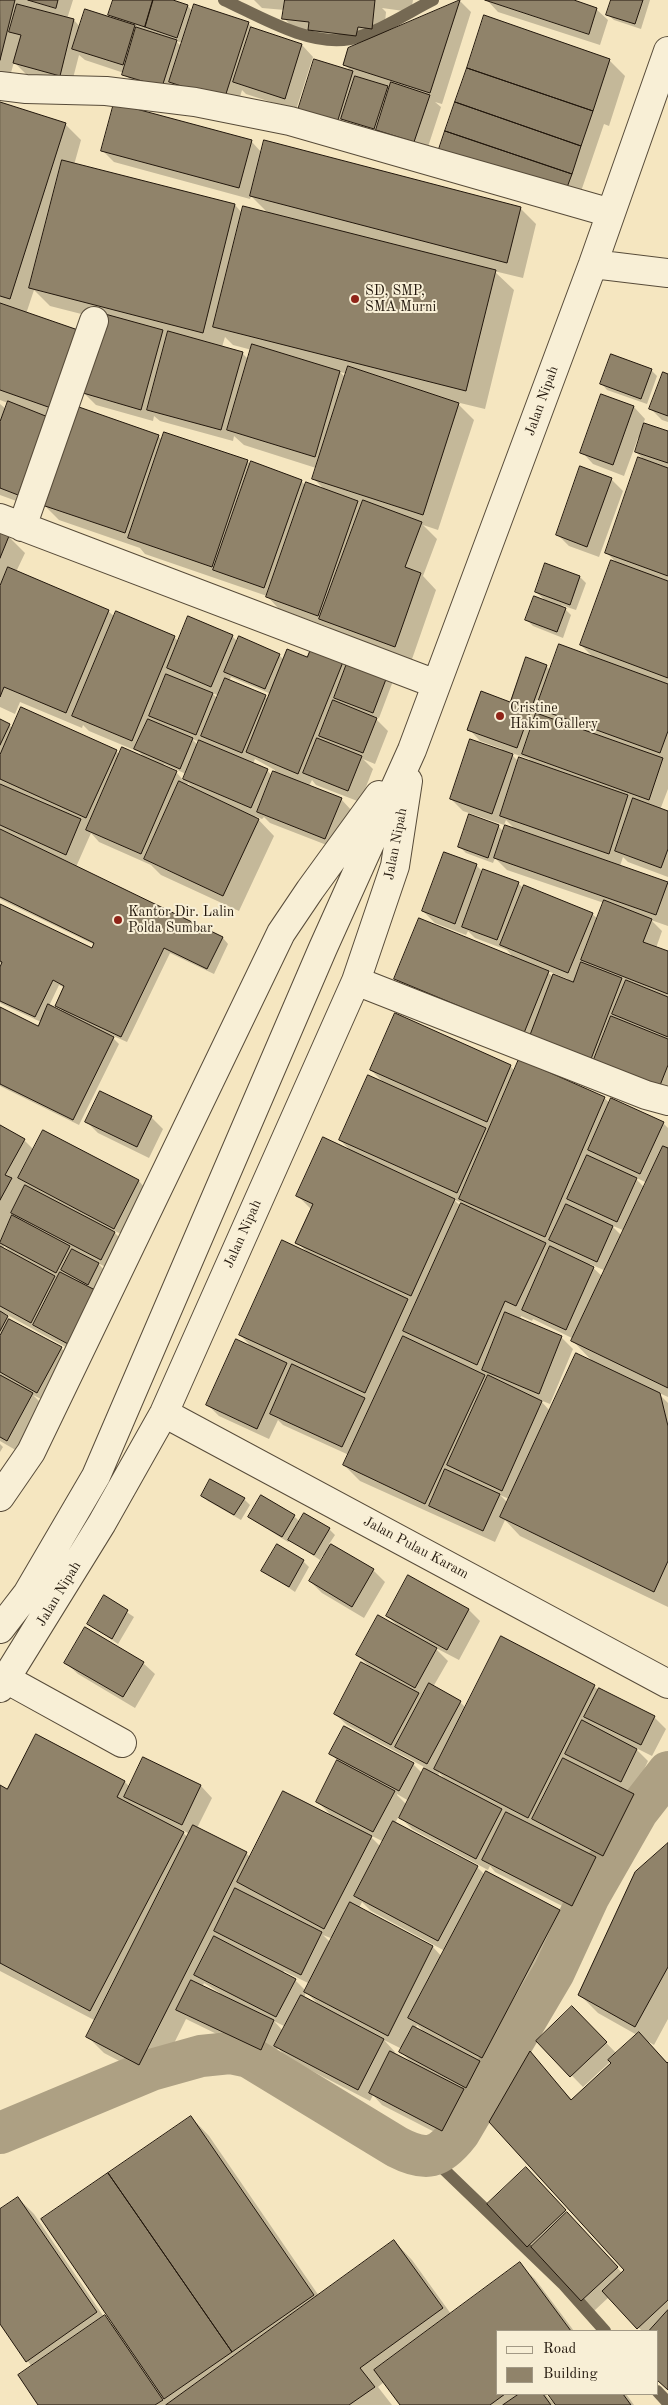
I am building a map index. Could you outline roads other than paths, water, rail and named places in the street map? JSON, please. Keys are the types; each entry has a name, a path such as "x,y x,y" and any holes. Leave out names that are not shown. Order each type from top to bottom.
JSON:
{"street":[{"name":"Jalan Nipah","path":"0,1629 27,1594 96,1476 323,948 412,750 593,264 668,51"},
{"path":"0,86 26,89 106,91 195,102 262,115 290,121 611,213"},
{"path":"593,264 668,273"},
{"path":"94,321 11,522 436,684"},
{"name":"Jalan Nipah","path":"3,1684 102,1523 164,1413 356,982 395,866 412,750"},
{"name":"Jalan Nipah","path":"0,1497 31,1452 281,934 310,890 412,750"},
{"path":"356,982 646,1095 668,1101"},
{"name":"Jalan Pulau Karam","path":"164,1413 668,1684"},
{"path":"3,1684 122,1743"}],"waterway":[{"path":"224,0 285,28 318,39 335,40 350,39 371,32 433,0"},
{"path":"0,2133 151,2070 201,2056 230,2053 249,2057 407,2152 424,2156 438,2153 452,2142 459,2133 554,1972 589,1896 637,1812 668,1772"},
{"path":"431,2157 564,2285 604,2330"},
{"path":"658,2392 668,2403"}],"place":[{"name":"SD, SMP, SMA Murni","path":"355,299"},
{"name":"Cristine Hakim Gallery","path":"500,716"},
{"name":"Kantor Dir. Lalin Polda Sumbar","path":"118,920"}]}
